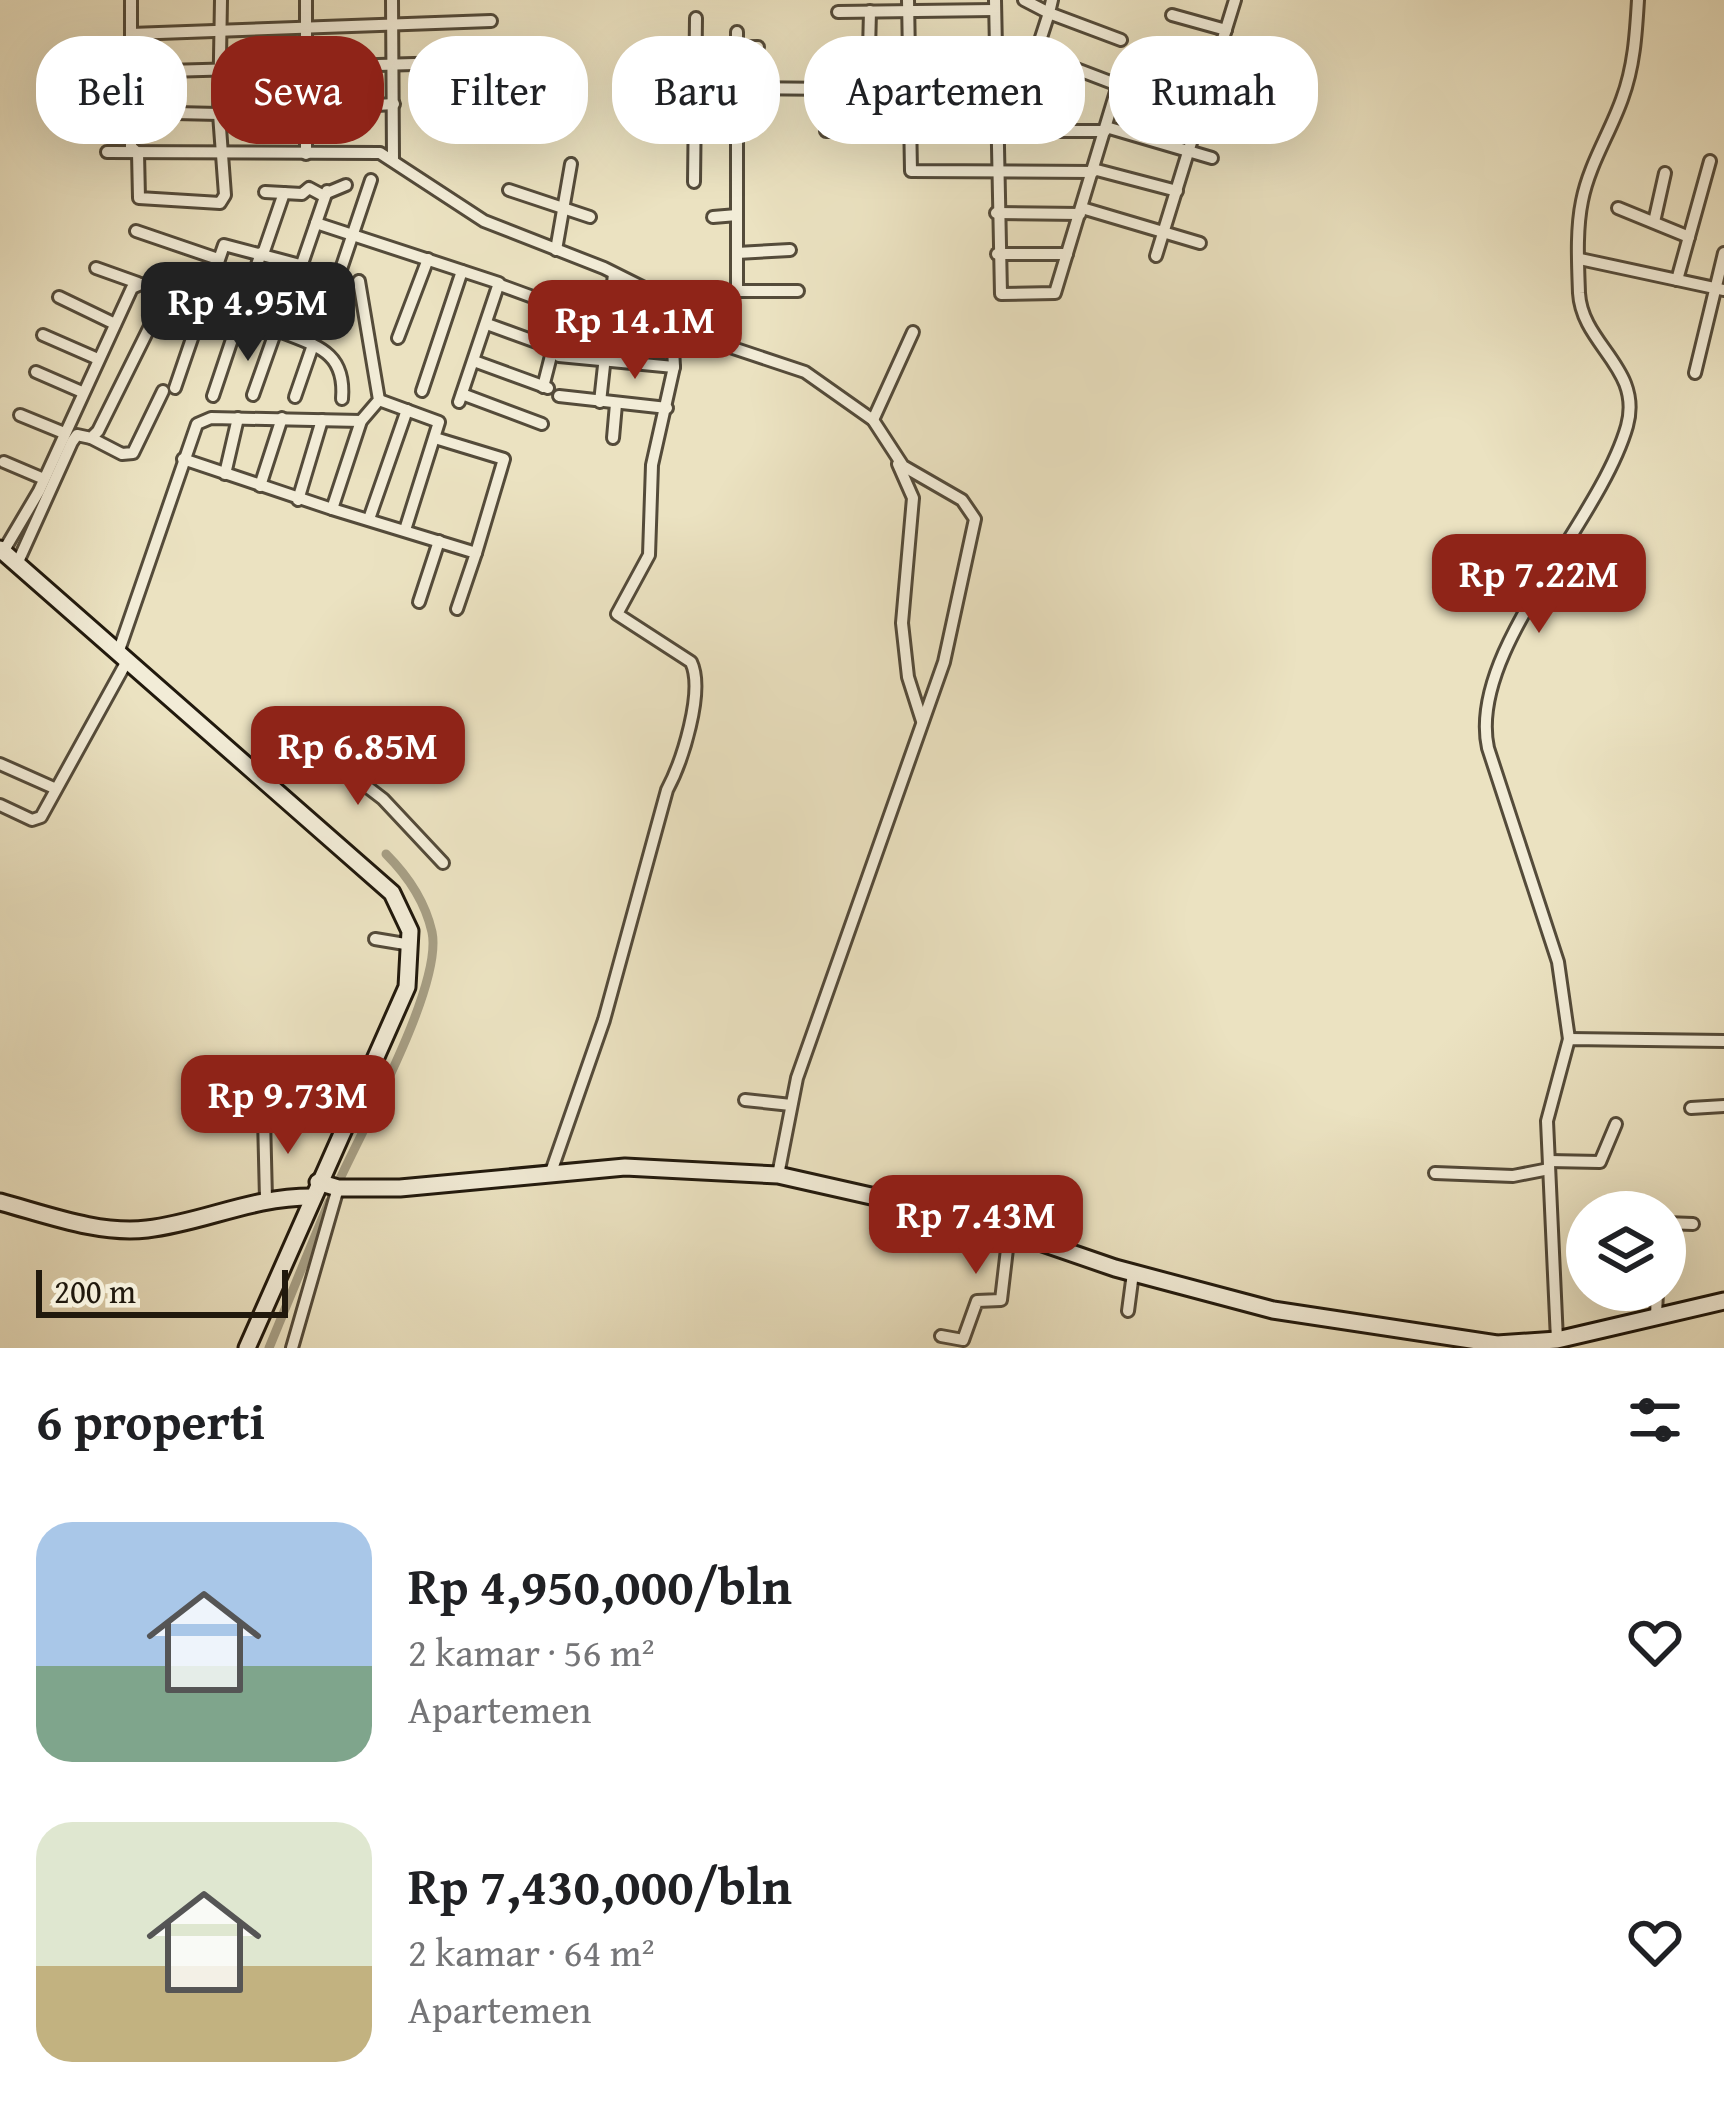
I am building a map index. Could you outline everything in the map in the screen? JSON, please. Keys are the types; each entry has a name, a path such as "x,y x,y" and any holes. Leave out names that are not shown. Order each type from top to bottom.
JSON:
{"street":[{"path":"131,0 131,34 490,21"},
{"path":"220,36 221,0"},
{"path":"305,36 306,0"},
{"path":"392,0 393,159"},
{"path":"1024,0 1050,6 1113,36"},
{"path":"1224,36 1235,0"},
{"path":"1557,1340 1549,1110 1569,1039 1558,962 1488,748 1484,716 1491,683 1524,615 1580,528 1628,422 1625,376 1582,308 1580,259 1582,197 1629,77 1638,0"},
{"path":"908,5 908,36"},
{"path":"838,11 995,5 994,36"},
{"path":"1041,36 1050,6"},
{"path":"870,11 870,36"},
{"path":"1172,15 1226,30"},
{"path":"696,18 696,36"},
{"path":"384,65 408,65"},
{"path":"384,105 394,104"},
{"path":"995,144 998,292 1055,293 1109,118"},
{"path":"1085,129 1106,129 1212,158"},
{"path":"131,144 138,153 142,200 223,201 221,144"},
{"path":"305,144 305,154"},
{"path":"694,144 694,182"},
{"path":"737,144 737,291 798,291"},
{"path":"909,144 910,171 1093,170 1178,191"},
{"path":"1156,256 1192,144"},
{"path":"107,152 222,157 380,153 484,221 664,299 675,325 674,367 652,465 647,564 616,609 619,617 694,666 685,746 662,807 604,1020 551,1172"},
{"path":"1677,280 1710,161"},
{"path":"556,250 571,164"},
{"path":"1654,222 1665,173"},
{"path":"337,281 371,180"},
{"path":"265,191 327,191 346,185"},
{"path":"508,190 590,217"},
{"path":"253,395 327,191"},
{"path":"213,396 284,193"},
{"path":"1618,208 1689,237"},
{"path":"996,213 1081,211 1200,244"},
{"path":"713,217 737,214"},
{"path":"316,223 574,313 675,325"},
{"path":"136,231 218,259"},
{"path":"17,564 72,442 84,433 122,454 133,453 169,390 224,245 300,266"},
{"path":"737,253 790,250"},
{"path":"1695,373 1724,253"},
{"path":"997,254 1067,254"},
{"path":"398,338 428,259"},
{"path":"1580,259 1719,289"},
{"path":"96,268 313,345 338,361 342,399"},
{"path":"422,391 462,271"},
{"path":"600,402 614,274"},
{"path":"332,509 362,421 379,400 359,281"},
{"path":"140,284 132,288 44,479 2,550 392,893 404,911 411,945 407,987 247,1348"},
{"path":"500,285 460,398 542,424"},
{"path":"91,438 168,294"},
{"path":"59,297 115,323"},
{"path":"487,324 554,348 550,390"},
{"path":"873,420 913,332"},
{"path":"43,335 98,359"},
{"path":"675,343 724,345 798,368 873,420 913,498 902,623 908,676 923,724"},
{"path":"295,397 313,345"},
{"path":"559,356 674,367"},
{"path":"474,361 550,390 600,402 667,408"},
{"path":"36,372 82,392"},
{"path":"379,400 436,419 435,438 405,530"},
{"path":"614,438 616,404"},
{"path":"369,519 407,410"},
{"path":"20,415 64,433"},
{"path":"0,805 38,820 122,657 197,424 238,418 362,421"},
{"path":"225,474 238,418"},
{"path":"260,486 282,418"},
{"path":"298,500 322,420"},
{"path":"435,438 504,459 457,609"},
{"path":"182,459 476,554"},
{"path":"778,1175 791,1105 944,662 975,519 962,500 897,460"},
{"path":"4,462 44,479"},
{"path":"418,602 439,541"},
{"path":"266,780 298,739 305,740 383,799 443,863"},
{"path":"0,764 54,788"},
{"path":"375,939 411,945"},
{"path":"1569,1039 1724,1041"},
{"path":"745,1100 791,1105"},
{"path":"1691,1108 1724,1106"},
{"path":"264,1118 266,1198"},
{"path":"1435,1172 1513,1177 1549,1165 1600,1162 1616,1124"},
{"path":"0,1202 97,1227 138,1230 315,1189 400,1188 551,1172 697,1168 778,1175 973,1219 1133,1273 1290,1313 1450,1340 1527,1346 1724,1301"},
{"path":"292,1348 338,1188"},
{"path":"1686,1224 1694,1224"},
{"path":"941,1336 963,1340 977,1301 1000,1300 1010,1232"},
{"path":"1128,1311 1133,1273"},
{"path":"1656,1311 1656,1317"}],"waterway":[{"path":"339,1181 414,1020 432,956 432,932 425,910 386,854"},
{"path":"269,1348 329,1202"}]}
